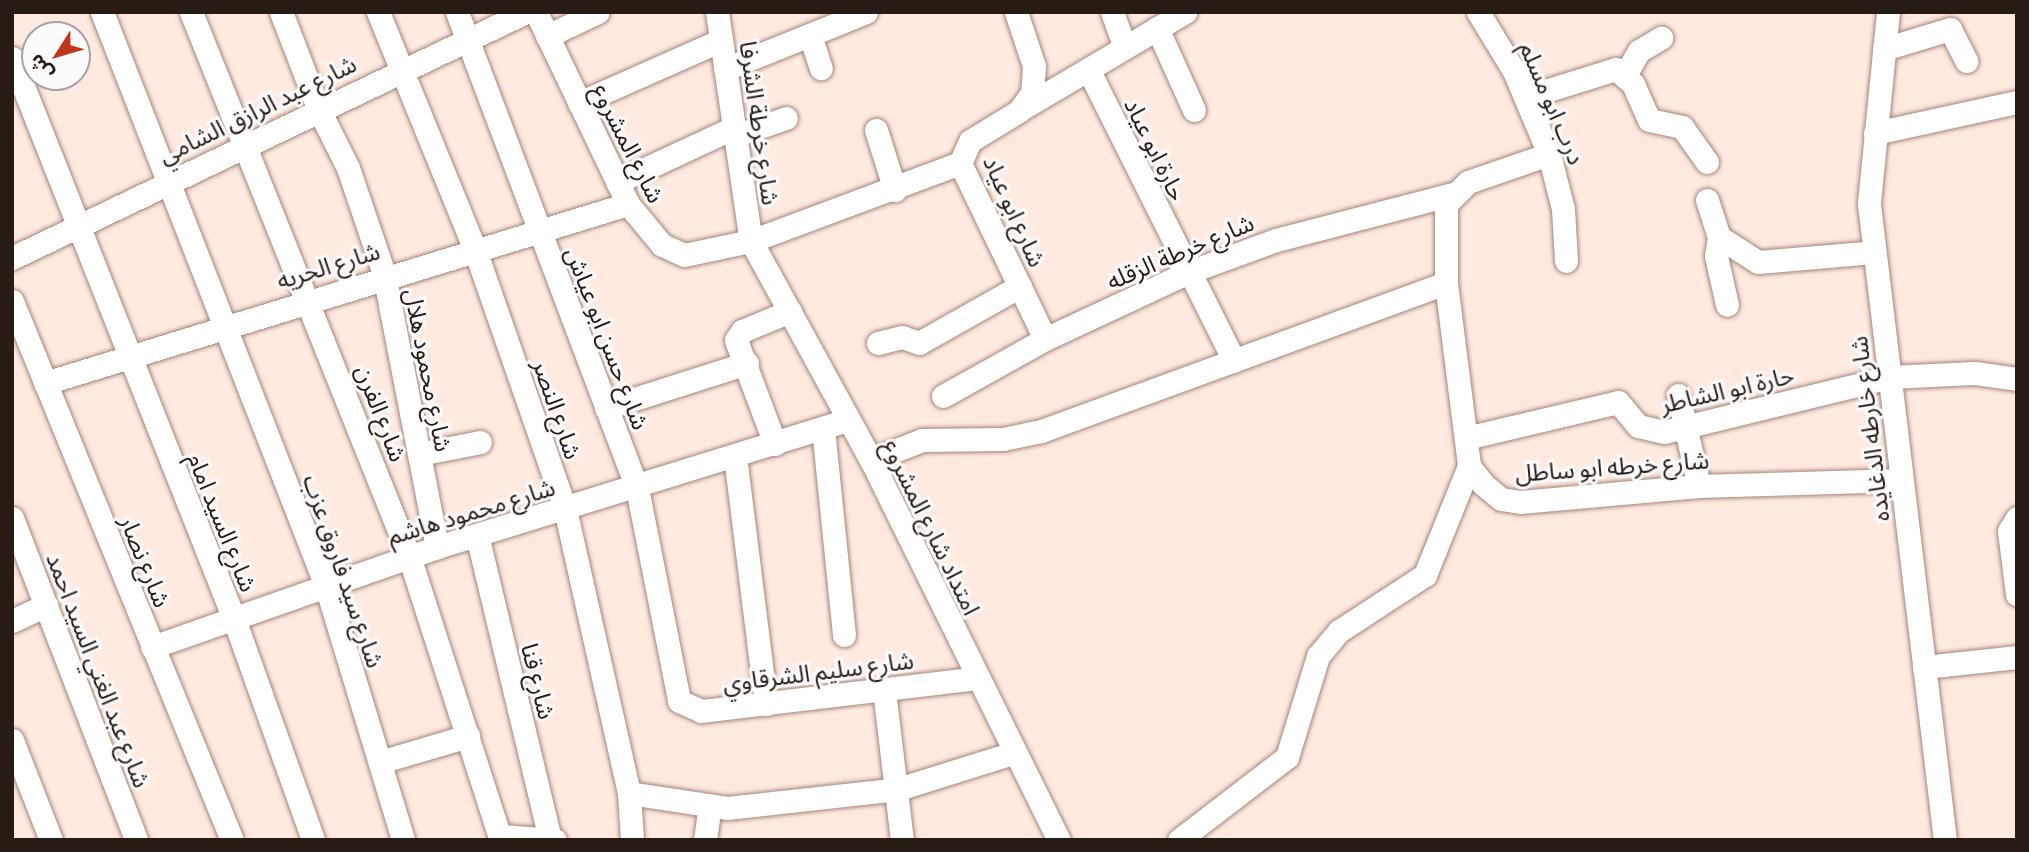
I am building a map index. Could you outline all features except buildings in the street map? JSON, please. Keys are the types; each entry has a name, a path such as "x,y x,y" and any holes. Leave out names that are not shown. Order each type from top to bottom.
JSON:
{"street":[{"name":"شارع سيد فاروق عزب","path":"102,12 166,182 225,324 326,586 403,840"},
{"name":"شارع الفرن","path":"191,12 309,298 409,556 501,838"},
{"name":"شارع محمود هلال","path":"281,12 317,108 348,168 384,274 437,547"},
{"name":"شارع النصر","path":"378,12 474,247 565,509 629,793 632,840"},
{"name":"شارع حسن ابو عياش","path":"457,12 637,488 675,692"},
{"name":"شارع عبد الرازق الشامي","path":"12,258 317,108 526,12"},
{"name":"شارع المشروع","path":"536,12 628,204 662,245 684,255 751,241 895,190 960,163"},
{"path":"547,36 598,12"},
{"name":"شارع خرطة الشرفا","path":"717,12 751,241"},
{"path":"725,69 866,12"},
{"name":"شارع ابو عياد","path":"1016,12 1036,78 1032,93 1018,111 970,141 960,163 1045,339"},
{"path":"1112,12 1125,47"},
{"path":"1018,111 1185,12"},
{"name":"درب ابو مسلم","path":"1478,12 1526,97 1549,154 1563,209 1566,261"},
{"name":"شارع خارطه الدغايده","path":"1888,12 1869,204 1945,840"},
{"path":"1157,28 1194,110"},
{"path":"1884,49 1950,29 1966,61"},
{"path":"810,35 821,68"},
{"path":"1625,75 1639,51 1661,38"},
{"path":"579,103 721,40"},
{"name":"شارع السيد امام","path":"12,58 234,619 313,840"},
{"path":"1526,97 1610,68 1625,75 1648,120 1682,127 1707,162"},
{"name":"حارة ابو عياد","path":"1089,71 1234,361"},
{"path":"1875,134 2017,102"},
{"path":"617,182 733,132 786,118"},
{"path":"876,130 895,190"},
{"path":"1179,840 1287,757 1318,656 1339,631 1425,575 1469,466 1446,283 1444,217 1452,194 1492,171 1549,154"},
{"name":"شارع خرطة الزقله","path":"943,396 1045,339 1189,272 1276,240 1452,194"},
{"path":"1707,200 1719,237 1716,256 1727,305"},
{"name":"شارع الحريه","path":"45,383 384,274 628,204"},
{"path":"1719,237 1746,258 1769,264 1874,252"},
{"name":"امتداد شارع المشروع","path":"751,241 871,460 1013,753 1051,838"},
{"path":"871,460 922,440 1003,439 1041,431 1446,283"},
{"path":"878,343 902,337 919,344 1020,286"},
{"name":"شارع نصار","path":"12,301 232,840"},
{"path":"775,444 737,335 790,311"},
{"path":"606,408 747,363"},
{"name":"حارة ابو الشاطر","path":"1466,438 1618,402 1650,433 1686,430 1889,377 1975,373 2017,379"},
{"path":"1678,396 1699,486"},
{"name":"شارع محمود هاشم","path":"152,647 409,556 637,488 848,420"},
{"path":"823,428 844,635"},
{"path":"419,454 480,442"},
{"path":"736,456 766,705"},
{"name":"شارع خرطه ابو ساطل","path":"1469,466 1501,499 1520,502 1699,486 1901,480"},
{"path":"2017,518 2010,522 2017,594"},
{"name":"شارع عبد الغني السيد احمد","path":"12,519 136,840"},
{"name":"شارع قنا","path":"477,535 550,839"},
{"path":"12,621 47,605"},
{"path":"1924,667 2017,657"},
{"name":"شارع سليم الشرقاوي","path":"675,692 684,706 701,711 976,678"},
{"path":"884,690 898,789 902,840"},
{"path":"380,762 468,736"},
{"path":"12,740 51,840"},
{"path":"629,793 710,805 898,789 1013,753"},
{"path":"705,840 710,805"},
{"path":"501,838 555,840"}]}
